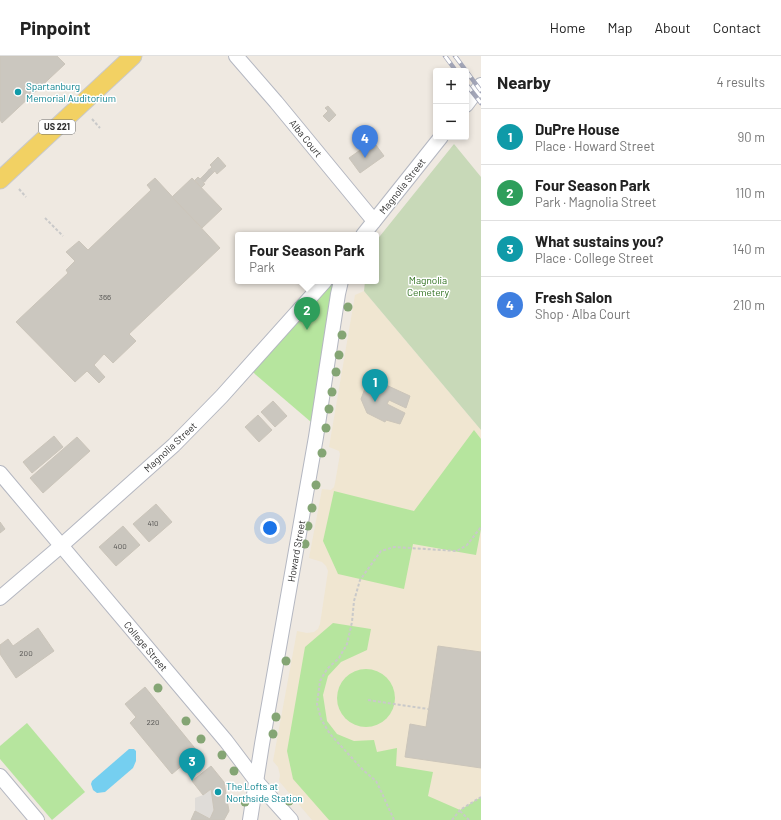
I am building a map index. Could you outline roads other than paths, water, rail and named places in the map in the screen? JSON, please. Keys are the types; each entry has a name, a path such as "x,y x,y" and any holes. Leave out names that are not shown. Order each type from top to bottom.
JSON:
{"main road":[{"name":"US 221","path":"0,180 133,56"}],"street":[{"name":"Alba Court","path":"236,56 276,102 374,222"},
{"path":"467,104 481,85"},
{"name":"Magnolia Street","path":"366,232 439,140"},
{"name":"Magnolia Street","path":"0,598 174,445 222,396 322,284"},
{"name":"Howard Street","path":"250,820 316,437 340,284"},
{"name":"College Street","path":"0,473 226,741 257,782 291,820"},
{"path":"0,776 37,820"}],"water":[{"path":"129,749 134,749 136,751 136,761 133,768 105,792 97,793 93,790 91,784 92,781"}],"tunnel":[{"path":"205,174 209,177"}],"railway":[{"path":"445,56 454,68"},
{"path":"455,56 481,91"},
{"path":"469,88 481,103"}],"place":[{"name":"Spartanburg Memorial Auditorium","path":"18,92"},
{"name":"Fresh Salon","path":"365,158"},
{"name":"Four Season Park","path":"307,330"},
{"name":"DuPre House","path":"375,402"},
{"name":"What sustains you?","path":"192,781"},
{"name":"The Lofts at Northside Station","path":"218,792"}],"park label":[{"name":"Magnolia Cemetery","path":"428,286"}]}
